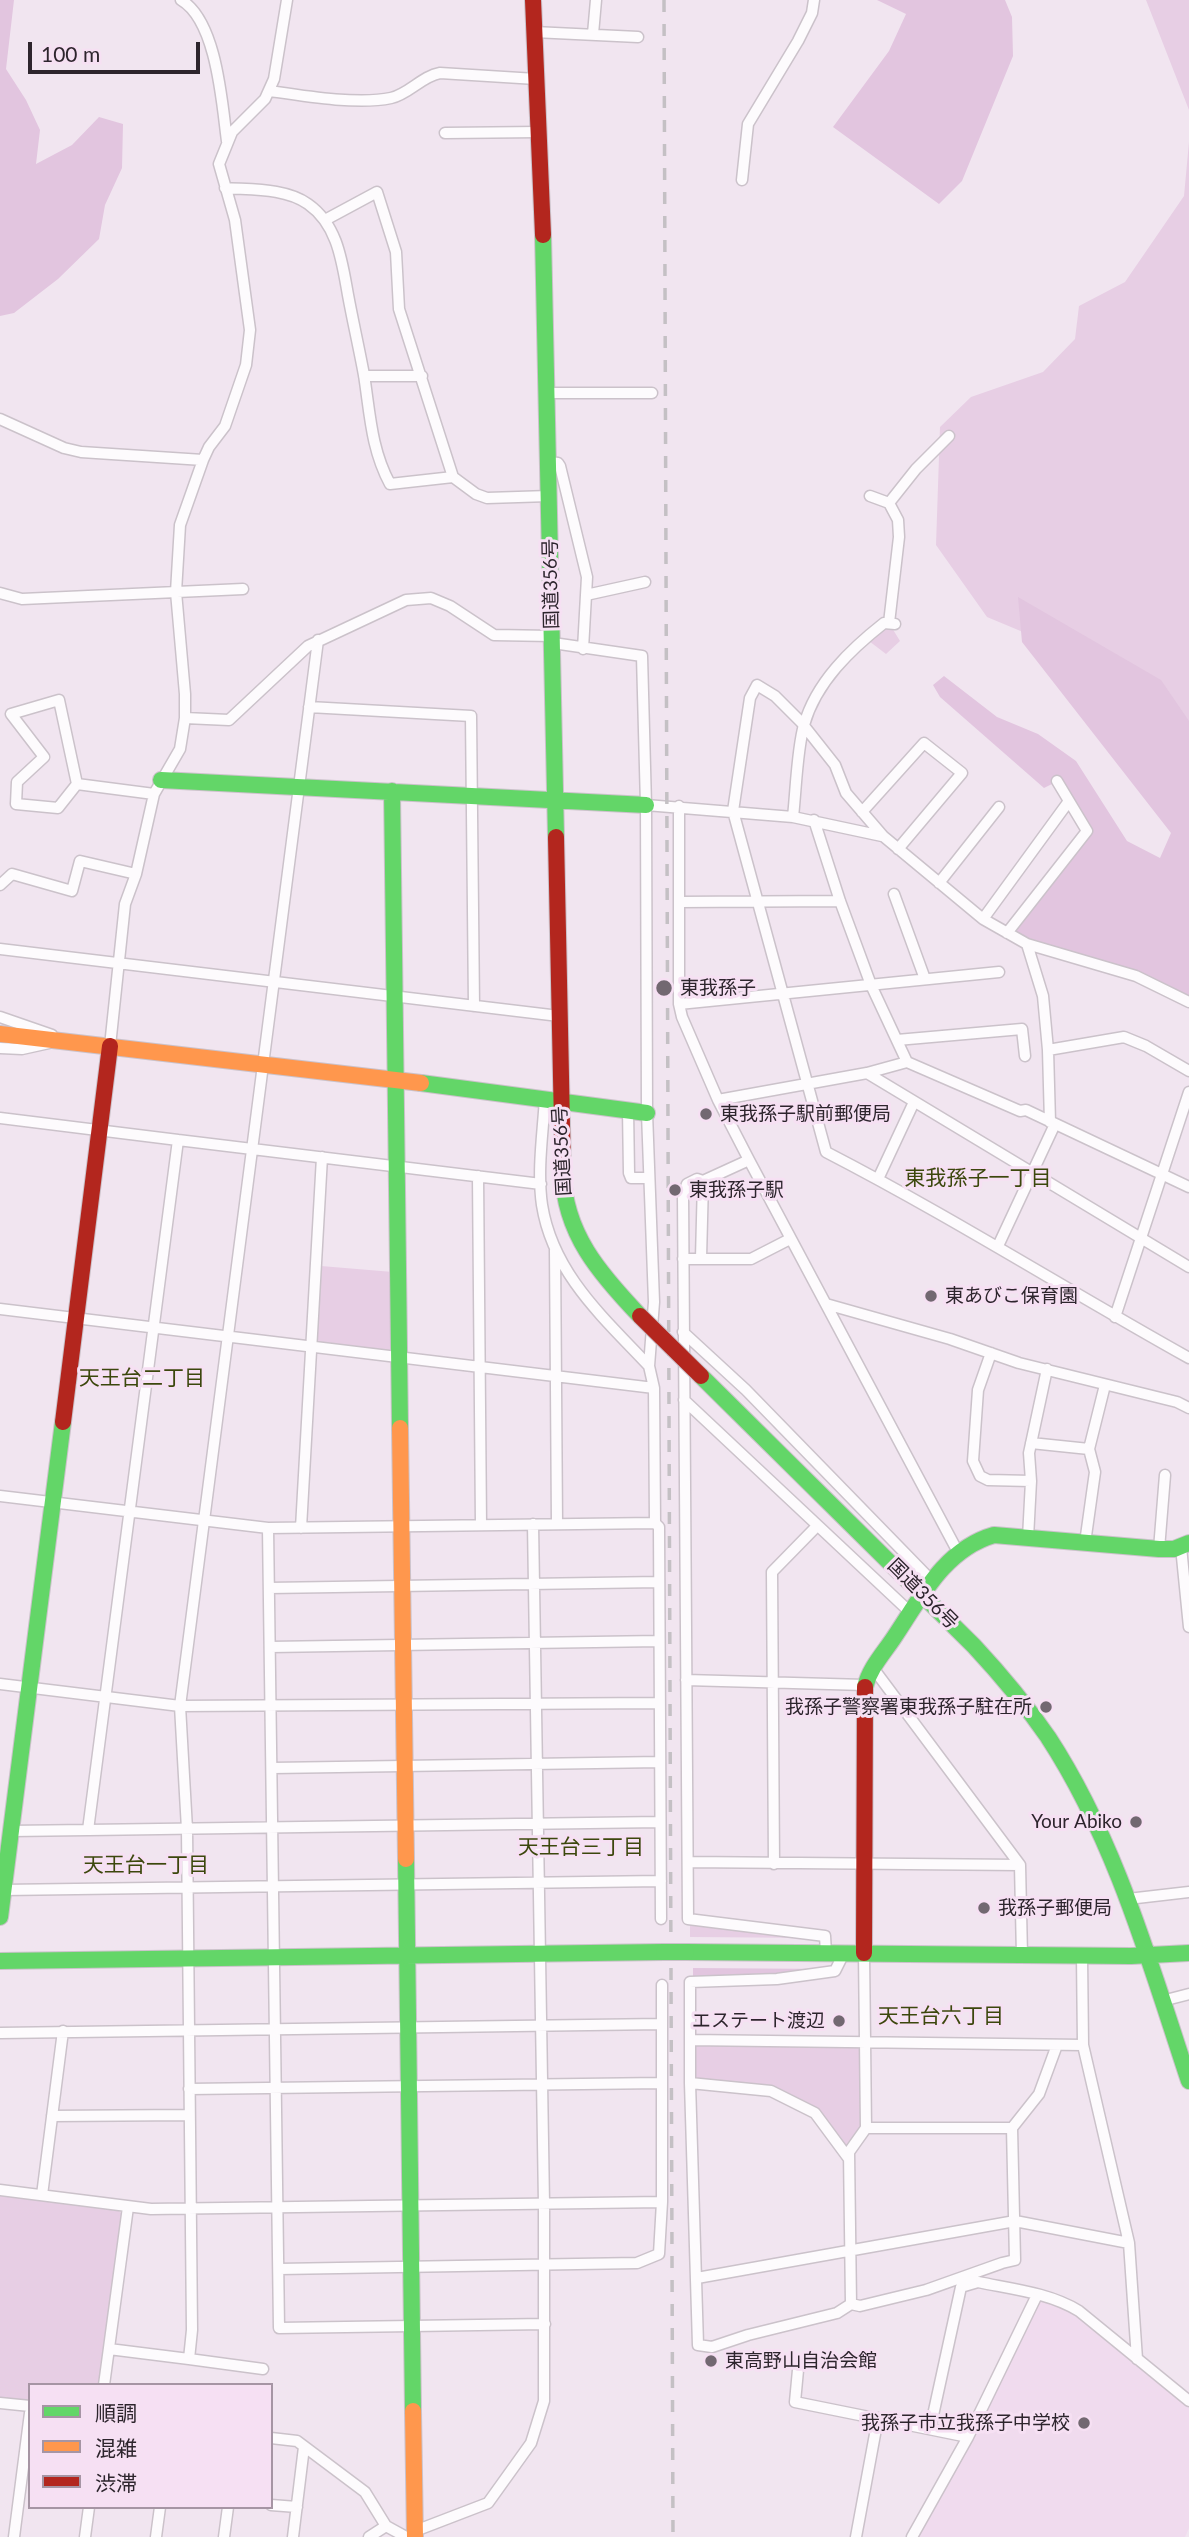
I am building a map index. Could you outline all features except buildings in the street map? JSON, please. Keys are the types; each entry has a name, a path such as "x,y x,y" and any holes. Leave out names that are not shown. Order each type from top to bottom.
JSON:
{"main road":[{"name":"国道356号","path":"533,0 550,496 559,1016 552,1099 563,1194 573,1233 595,1269 640,1316 927,1587 1005,1678 1050,1741 1100,1832 1128,1899 1189,2081"},
{"path":"157,787 299,786 646,805"},
{"path":"392,791 413,2326 412,2535"},
{"path":"5,1034 552,1099 647,1113"},
{"path":"0,1917 110,1046"},
{"path":"864,1953 865,1685 873,1668 927,1587 959,1554 983,1537 994,1535 1159,1549 1174,1549 1185,1545"},
{"path":"0,1961 664,1952 1022,1956 1146,1956 1189,1953"}],"street":[{"path":"181,0 199,21 209,42 227,141"},
{"path":"110,1046 125,904 136,874 157,787 180,749 185,718 176,592 180,525 209,447 225,426 246,365 250,330 235,220 219,163 227,141 270,91 287,0"},
{"path":"593,34 596,0"},
{"path":"742,180 748,124 798,41 812,13 814,0"},
{"path":"534,32 638,37"},
{"path":"270,91 339,99 388,99 405,93 428,77 440,73 536,79"},
{"path":"445,133 539,132"},
{"path":"225,188 282,193 309,205 325,220 338,246 379,463 390,484 453,477"},
{"path":"325,220 377,192 396,252 399,309 453,477 476,494 487,498 550,496"},
{"path":"364,376 422,376"},
{"path":"547,393 652,393"},
{"path":"0,419 64,448 81,452 204,460"},
{"path":"889,503 916,469 949,436"},
{"path":"549,462 558,463 560,466 587,577 583,649"},
{"path":"793,817 804,725 817,694 850,651 884,623 892,623 898,520 889,503 870,496"},
{"path":"586,594 645,582"},
{"path":"0,593 22,599 243,589"},
{"path":"185,718 229,720 308,646 406,600 431,598 450,606 494,635 552,640 583,649 642,656 646,805 647,1113 654,1302 649,1366 654,1388 655,1523 659,1527 661,1919"},
{"path":"189,2359 192,2330 187,1829 180,1706 318,640"},
{"path":"1189,1002 1136,976 1027,944 982,919 883,836 846,793 835,765 804,725 775,696 757,685 750,698 733,811 826,1152 998,1246 1189,1358"},
{"path":"59,700 77,783 58,808 16,804 17,782 44,757 12,714 59,700"},
{"path":"309,707 471,716 474,1006"},
{"path":"862,812 924,743 962,773 898,849"},
{"path":"1007,933 1087,831 1057,781"},
{"path":"77,783 157,787"},
{"path":"982,919 1069,801"},
{"path":"646,805 793,817 883,836"},
{"path":"679,806 679,1004 682,1017 718,1100 959,1554"},
{"path":"939,883 999,807"},
{"path":"814,820 870,985 907,1062"},
{"path":"0,885 12,874 72,891 80,862 136,874"},
{"path":"894,894 925,979"},
{"path":"679,902 840,901"},
{"path":"998,1246 1053,1123 1043,996 1027,944"},
{"path":"0,949 559,1016"},
{"path":"679,1004 999,972"},
{"path":"0,1017 64,1040"},
{"path":"897,1040 1022,1029 1025,1056"},
{"path":"1048,1050 1124,1037 1146,1046 1189,1071"},
{"path":"0,1048 22,1049 64,1040"},
{"path":"718,1100 867,1073 907,1062 1020,1111 1026,1110 1189,1186"},
{"path":"867,1073 1189,1267"},
{"path":"1115,1317 1189,1092"},
{"path":"552,1099 541,1184 542,1204 555,1246 584,1298 649,1366"},
{"path":"878,1179 914,1101"},
{"path":"628,1110 629,1173 631,1178 649,1178"},
{"path":"0,1118 541,1184"},
{"path":"88,1830 178,1140"},
{"path":"301,1528 322,1157"},
{"path":"749,1160 703,1181 697,1179 687,1185 684,1195 688,1919 825,1936 826,1953"},
{"path":"478,1176 481,1525"},
{"path":"701,1258 703,1181"},
{"path":"683,1259 751,1259 790,1239"},
{"path":"555,1246 557,1524"},
{"path":"826,1304 883,1319 1019,1363 1177,1402 1189,1408"},
{"path":"0,1309 654,1388"},
{"path":"683,1332 746,1390 927,1587"},
{"path":"991,1353 978,1390 973,1461 980,1476 988,1480 1031,1481"},
{"path":"1028,1538 1031,1481 1029,1453 1047,1369"},
{"path":"1085,1543 1095,1472 1089,1449 1105,1385"},
{"path":"684,1400 911,1613"},
{"path":"1031,1443 1089,1449"},
{"path":"1159,1549 1165,1475"},
{"path":"0,1496 268,1528 655,1523"},
{"path":"273,2438 297,2441 365,2492 386,2526 412,2535 488,2503 531,2443 544,2401 544,2204 533,1524"},
{"path":"774,1864 772,1572 817,1526"},
{"path":"268,1528 279,2328 545,2324"},
{"path":"1185,1545 1189,1627"},
{"path":"269,1588 659,1582"},
{"path":"270,1647 659,1641"},
{"path":"873,1668 1020,1865 1022,1956"},
{"path":"686,1680 865,1685"},
{"path":"0,1684 180,1706 659,1703"},
{"path":"273,1768 660,1762"},
{"path":"10,1831 660,1822"},
{"path":"688,1862 1020,1865"},
{"path":"3,1890 661,1881"},
{"path":"1128,1899 1189,1892"},
{"path":"844,1953 835,1971 777,1979 690,1982 698,2345 712,2347 837,2312 851,2304 860,2306 926,2290 1015,2260 1012,2129 1039,2094 1057,2045"},
{"path":"851,2304 849,2152 866,2128 864,1953"},
{"path":"1082,1956 1083,2045 1129,2243 1138,2360"},
{"path":"279,2269 637,2263 659,2254 662,2202 662,1985"},
{"path":"1162,2001 1189,1994"},
{"path":"0,2033 662,2024"},
{"path":"41,2195 63,2031"},
{"path":"690,2040 1083,2045"},
{"path":"189,2089 661,2083"},
{"path":"691,2083 771,2091 815,2113 849,2159"},
{"path":"52,2116 189,2115"},
{"path":"866,2128 1012,2129"},
{"path":"0,2190 128,2207 191,2209 662,2202"},
{"path":"104,2383 128,2207"},
{"path":"696,2278 1015,2221 1129,2243"},
{"path":"930,2429 961,2287 978,2282 1067,2304 1189,2402"},
{"path":"912,2537 968,2437 1037,2295"},
{"path":"109,2348 263,2369"},
{"path":"798,2370 794,2402 968,2437"},
{"path":"0,2403 28,2406"},
{"path":"856,2537 878,2418"},
{"path":"14,2537 28,2428"},
{"path":"293,2537 304,2447"},
{"path":"273,2505 296,2508"},
{"path":"85,2537 89,2509"},
{"path":"156,2537 160,2509"},
{"path":"224,2537 228,2509"},
{"path":"369,2537 386,2526"}],"shaded area":[{"path":"0,0 14,0 6,69 26,100 40,130 36,164 72,145 99,117 123,124 122,168 105,205 99,239 58,279 14,313 0,316"},
{"path":"877,0 1005,0 1012,17 1013,56 962,181 939,204 833,127 889,51 906,14"},
{"path":"1146,0 1189,0 1189,110"},
{"path":"1189,142 1189,760 1138,680 987,617 936,545 940,427 971,397 1043,372 1075,339 1079,306 1125,282 1184,196"},
{"path":"1018,597 1161,680 1189,721 1189,1002 1136,976 1007,933 1087,831 1058,781 1044,788 940,697 933,685 944,676 997,717 1038,734 1076,761 1127,841 1160,858 1171,833 1022,642"},
{"path":"889,623 900,641 886,654 865,638"},
{"path":"321,1266 393,1272 394,1352 315,1342"},
{"path":"690,1923 818,1938 690,1937"},
{"path":"693,1968 831,1969 777,1976 693,1978"},
{"path":"692,2042 862,2045 863,2125 846,2149 817,2110 771,2088 693,2081"},
{"path":"0,2195 119,2211 122,2214 99,2383 28,2383 28,2401 0,2397"},
{"name":"我孫子市立我孫子中学校","path":"1044,2301 1081,2317 1189,2408 1189,2528 1185,2537 917,2537 971,2439 1037,2304"}],"railway":[{"path":"664,0 673,2537"}],"traffic: fast":[{"path":"543,235 556,837"},
{"path":"161,780 646,805"},
{"path":"392,791 400,1428"},
{"path":"421,1083 647,1113"},
{"path":"563,1173 565,1195 577,1234 598,1268 640,1316"},
{"path":"701,1376 974,1646 1013,1690 1048,1737 1072,1777 1112,1861 1145,1948 1189,2081"},
{"path":"0,1917 63,1422"},
{"path":"865,1687 874,1667 936,1576 962,1551 977,1542 994,1535 1159,1549 1174,1549 1189,1543"},
{"path":"406,1859 413,2411"},
{"path":"0,1961 664,1952"},
{"path":"664,1952 686,1952"},
{"path":"686,1952 1131,1956 1189,1953"}],"traffic: slow":[{"path":"0,1034 421,1083"},
{"path":"400,1428 406,1859"},
{"path":"413,2411 415,2537"}],"traffic: jam":[{"path":"533,0 543,235"},
{"path":"556,837 563,1173"},
{"path":"63,1422 110,1046"},
{"path":"640,1316 701,1376"},
{"path":"864,1953 865,1687"}],"place":[{"name":"東我孫子","path":"664,988"},
{"name":"東我孫子駅前郵便局","path":"706,1114"},
{"name":"東我孫子駅","path":"675,1190"},
{"name":"東あびこ保育園","path":"931,1296"},
{"name":"我孫子警察署東我孫子駐在所","path":"1046,1707"},
{"name":"Your Abiko","path":"1136,1822"},
{"name":"我孫子郵便局","path":"984,1908"},
{"name":"エステート渡辺","path":"839,2021"},
{"name":"東高野山自治会館","path":"711,2361"},
{"name":"我孫子市立我孫子中学校","path":"1084,2423"}],"district":[{"name":"東我孫子一丁目","path":"978,1178"},
{"name":"天王台二丁目","path":"142,1378"},
{"name":"天王台三丁目","path":"581,1847"},
{"name":"天王台一丁目","path":"146,1865"},
{"name":"天王台六丁目","path":"941,2016"}]}
